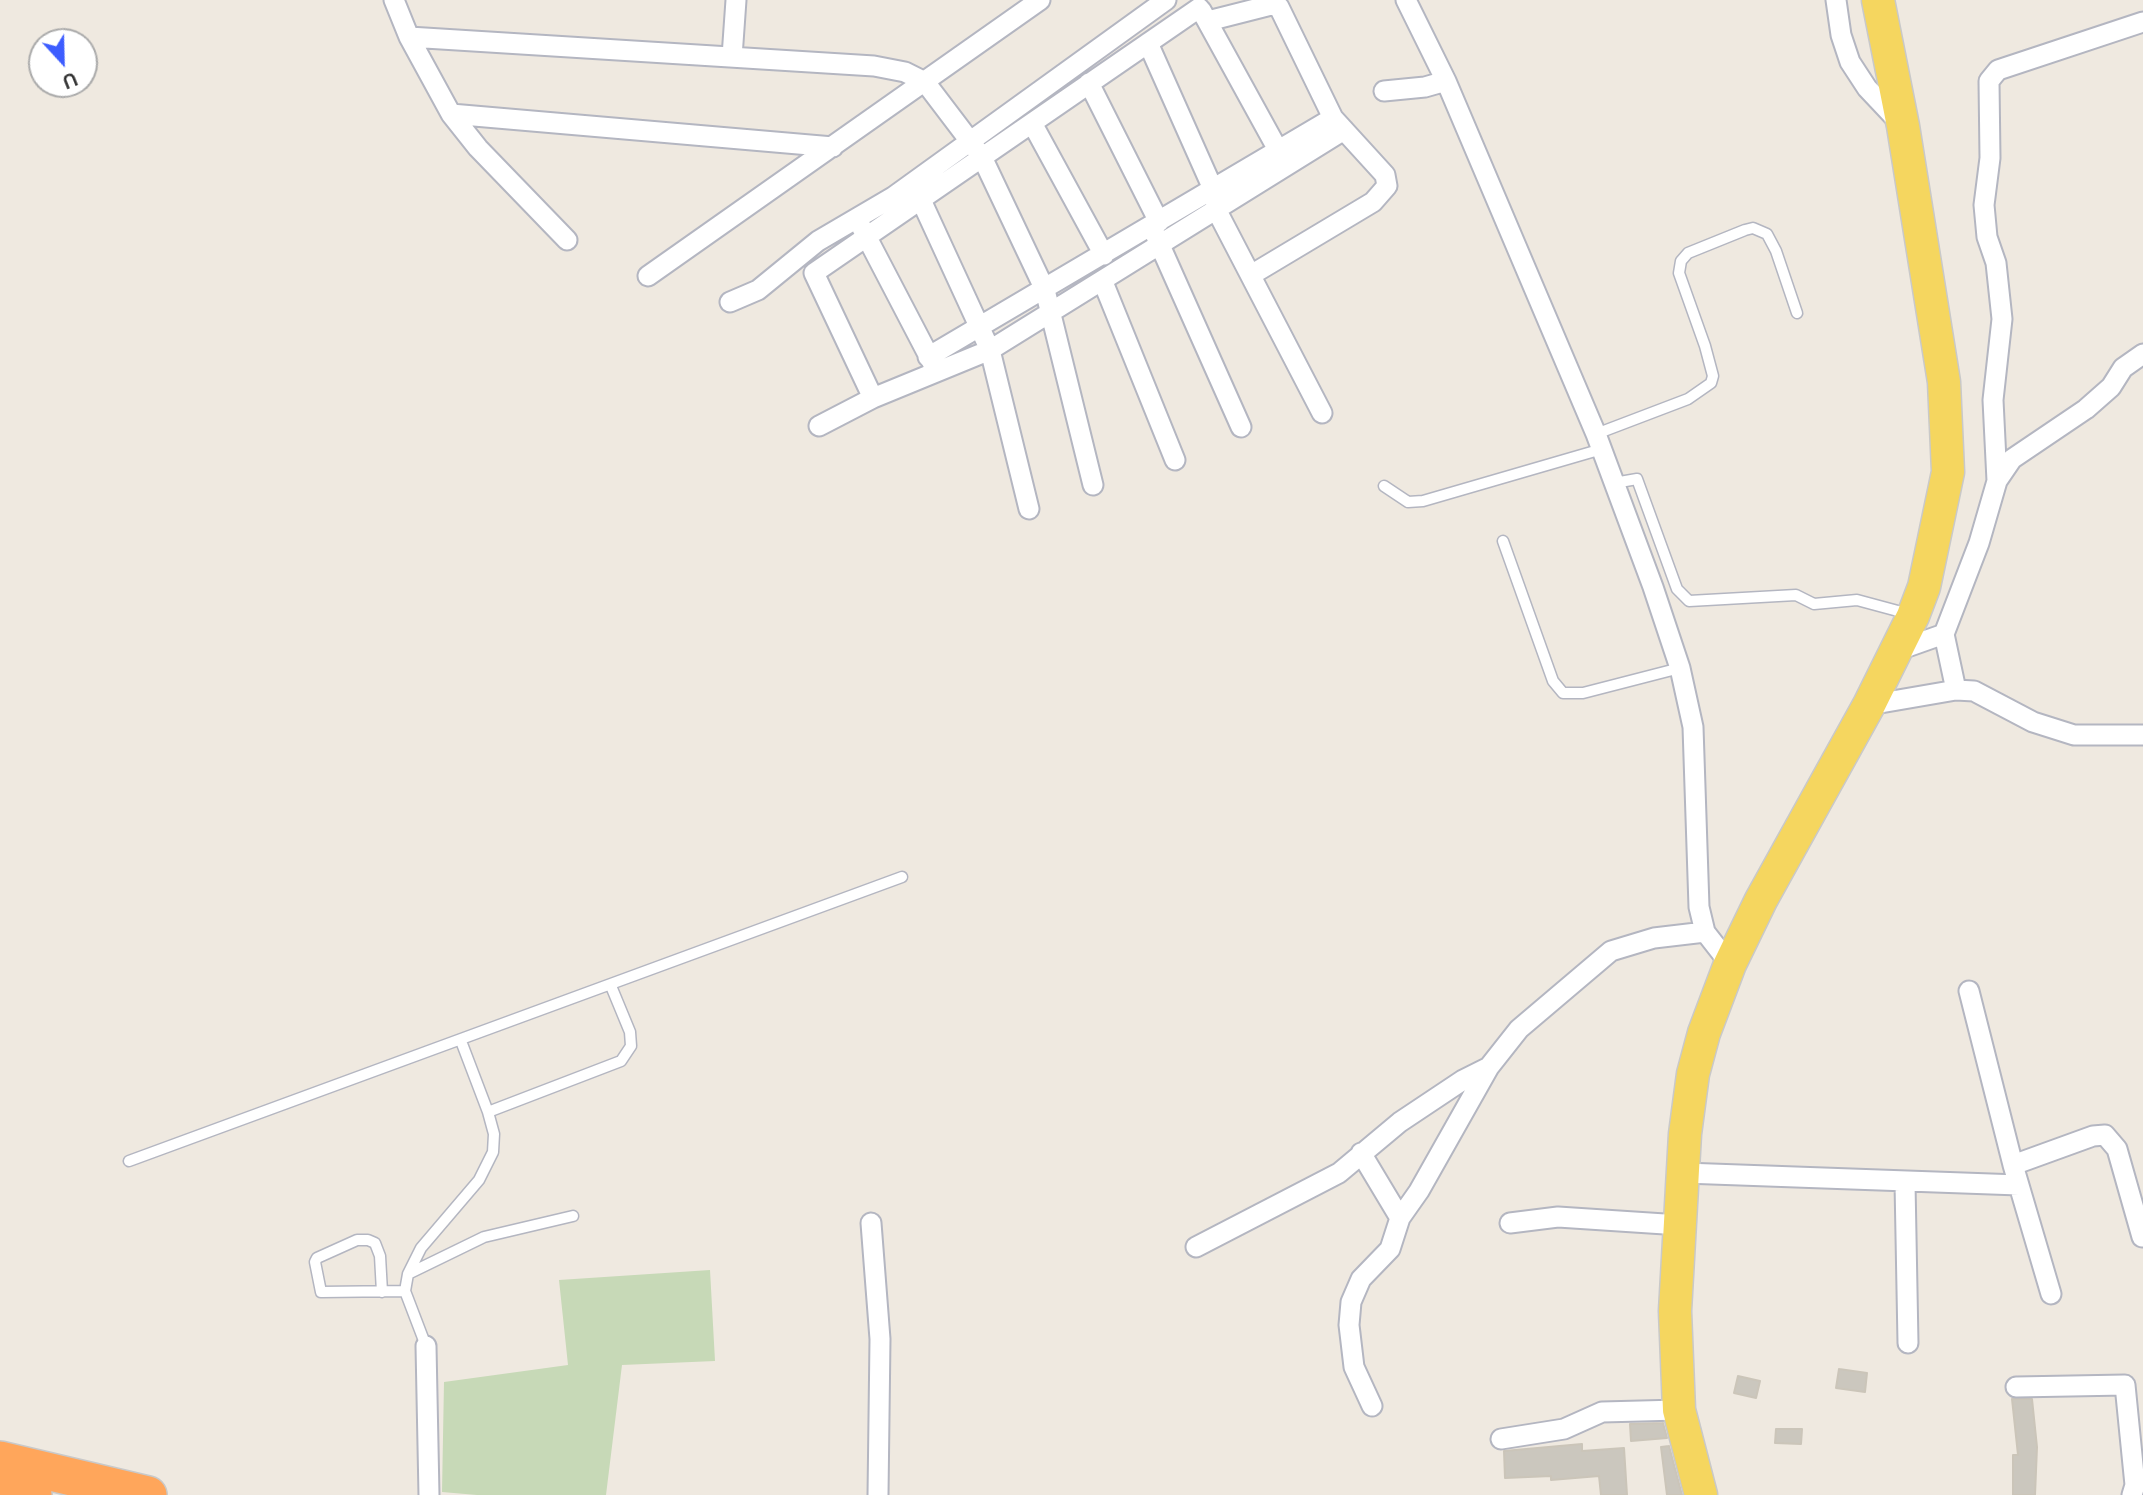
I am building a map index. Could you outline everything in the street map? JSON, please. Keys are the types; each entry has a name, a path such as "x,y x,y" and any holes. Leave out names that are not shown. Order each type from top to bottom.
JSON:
{"highway":[{"path":"0,1460 148,1495"},
{"path":"0,1487 33,1495"}],"main road":[{"path":"1701,1495 1679,1410 1675,1311 1693,1074 1704,1032 1730,964 1913,616 1924,587 1942,510 1949,445 1944,382 1903,126 1878,0"}],"street":[{"path":"394,0 409,37 451,114 478,148 567,240"},
{"path":"732,57 736,0"},
{"path":"648,276 1040,0"},
{"path":"730,302 758,290 818,241 893,197 1166,0"},
{"path":"1406,0 1446,81 1599,442 1680,668 1693,727 1696,872 1705,932 1730,964"},
{"path":"1836,0 1840,36 1850,62 1867,88 1903,126"},
{"path":"873,398 814,273 1201,9 1272,5 1279,7 1338,124 1385,175 1387,186 1373,202 1251,275"},
{"path":"1201,9 1278,150"},
{"path":"1997,481 1993,400 2002,319 1996,263 1987,237 1984,205 1990,158 1989,81 1998,69 2143,22"},
{"path":"409,37 874,66 905,72 925,82 982,157 1045,290 1093,485"},
{"path":"1106,43 1119,63"},
{"path":"1148,43 1213,190 1217,211 1322,413"},
{"path":"1384,91 1425,87 1446,81"},
{"path":"1089,83 1155,224 1241,427"},
{"path":"451,114 833,147"},
{"path":"1032,122 1104,255"},
{"path":"819,426 933,365 982,328 1278,150 1338,124"},
{"path":"933,365 990,350 1217,211 1338,124"},
{"path":"921,200 990,350 1029,509"},
{"path":"857,218 933,365"},
{"path":"1103,282 1175,460"},
{"path":"1956,690 1944,634 1979,543 1997,481 2012,459 2086,409 2111,387 2123,368 2143,354"},
{"path":"1896,651 1944,634"},
{"path":"1868,705 1956,690 1974,691 2033,722 2074,735 2143,735"},
{"path":"1372,1406 1354,1367 1349,1325 1351,1302 1361,1279 1390,1249 1400,1218 1419,1191 1489,1067 1519,1029 1611,951 1654,938 1705,932"},
{"path":"1969,990 2013,1165 2051,1294"},
{"path":"1196,1247 1339,1173 1360,1153 1445,1091 1489,1067"},
{"path":"2013,1165 2093,1136 2105,1135 2117,1149 2142,1237"},
{"path":"1360,1153 1400,1218"},
{"path":"1684,1173 2019,1185"},
{"path":"1905,1183 1908,1343"},
{"path":"1510,1223 1558,1217 1680,1225"},
{"path":"871,1223 880,1339 878,1495"},
{"path":"426,1346 429,1495"},
{"path":"2016,1387 2125,1385 2135,1485 2132,1495"},
{"path":"1501,1439 1564,1429 1602,1412 1679,1410"}],"lane":[{"path":"1384,486 1408,502 1423,501 1599,442 1688,398 1712,383 1713,376 1705,346 1679,273 1681,261 1688,253 1753,228 1767,234 1776,251 1797,313"},
{"path":"1614,483 1637,479 1676,589 1685,598 1696,601 1796,595 1814,604 1857,600 1913,616"},
{"path":"1503,541 1553,681 1563,693 1583,693 1680,668"},
{"path":"129,1161 902,877"},
{"path":"488,1111 621,1060 631,1046 629,1032 611,986"},
{"path":"426,1346 405,1292 408,1274 421,1248 488,1167 493,1152 494,1134 488,1111 461,1041"},
{"path":"408,1274 484,1237 573,1216"},
{"path":"382,1292 380,1256 375,1243 357,1240 317,1258 315,1262 321,1292 382,1292 405,1292"}],"green space":[{"path":"710,1270 715,1361 622,1365 606,1495 477,1495 442,1492 444,1382 568,1365 559,1280"}],"building":[{"path":"1839,1369 1867,1373 1865,1392 1836,1388"},
{"path":"1738,1376 1760,1381 1756,1398 1734,1393"},
{"path":"2012,1399 2032,1399 2037,1447 2035,1495 2013,1495 2013,1455 2018,1455"},
{"path":"1663,1423 1667,1438 1631,1441 1630,1424"},
{"path":"1776,1429 1802,1429 1801,1444 1775,1443"},
{"path":"1582,1444 1582,1451 1624,1448 1627,1495 1601,1495 1599,1476 1551,1480 1551,1476 1505,1478 1504,1451"},
{"path":"1669,1446 1682,1495 1667,1495 1661,1447"}]}
